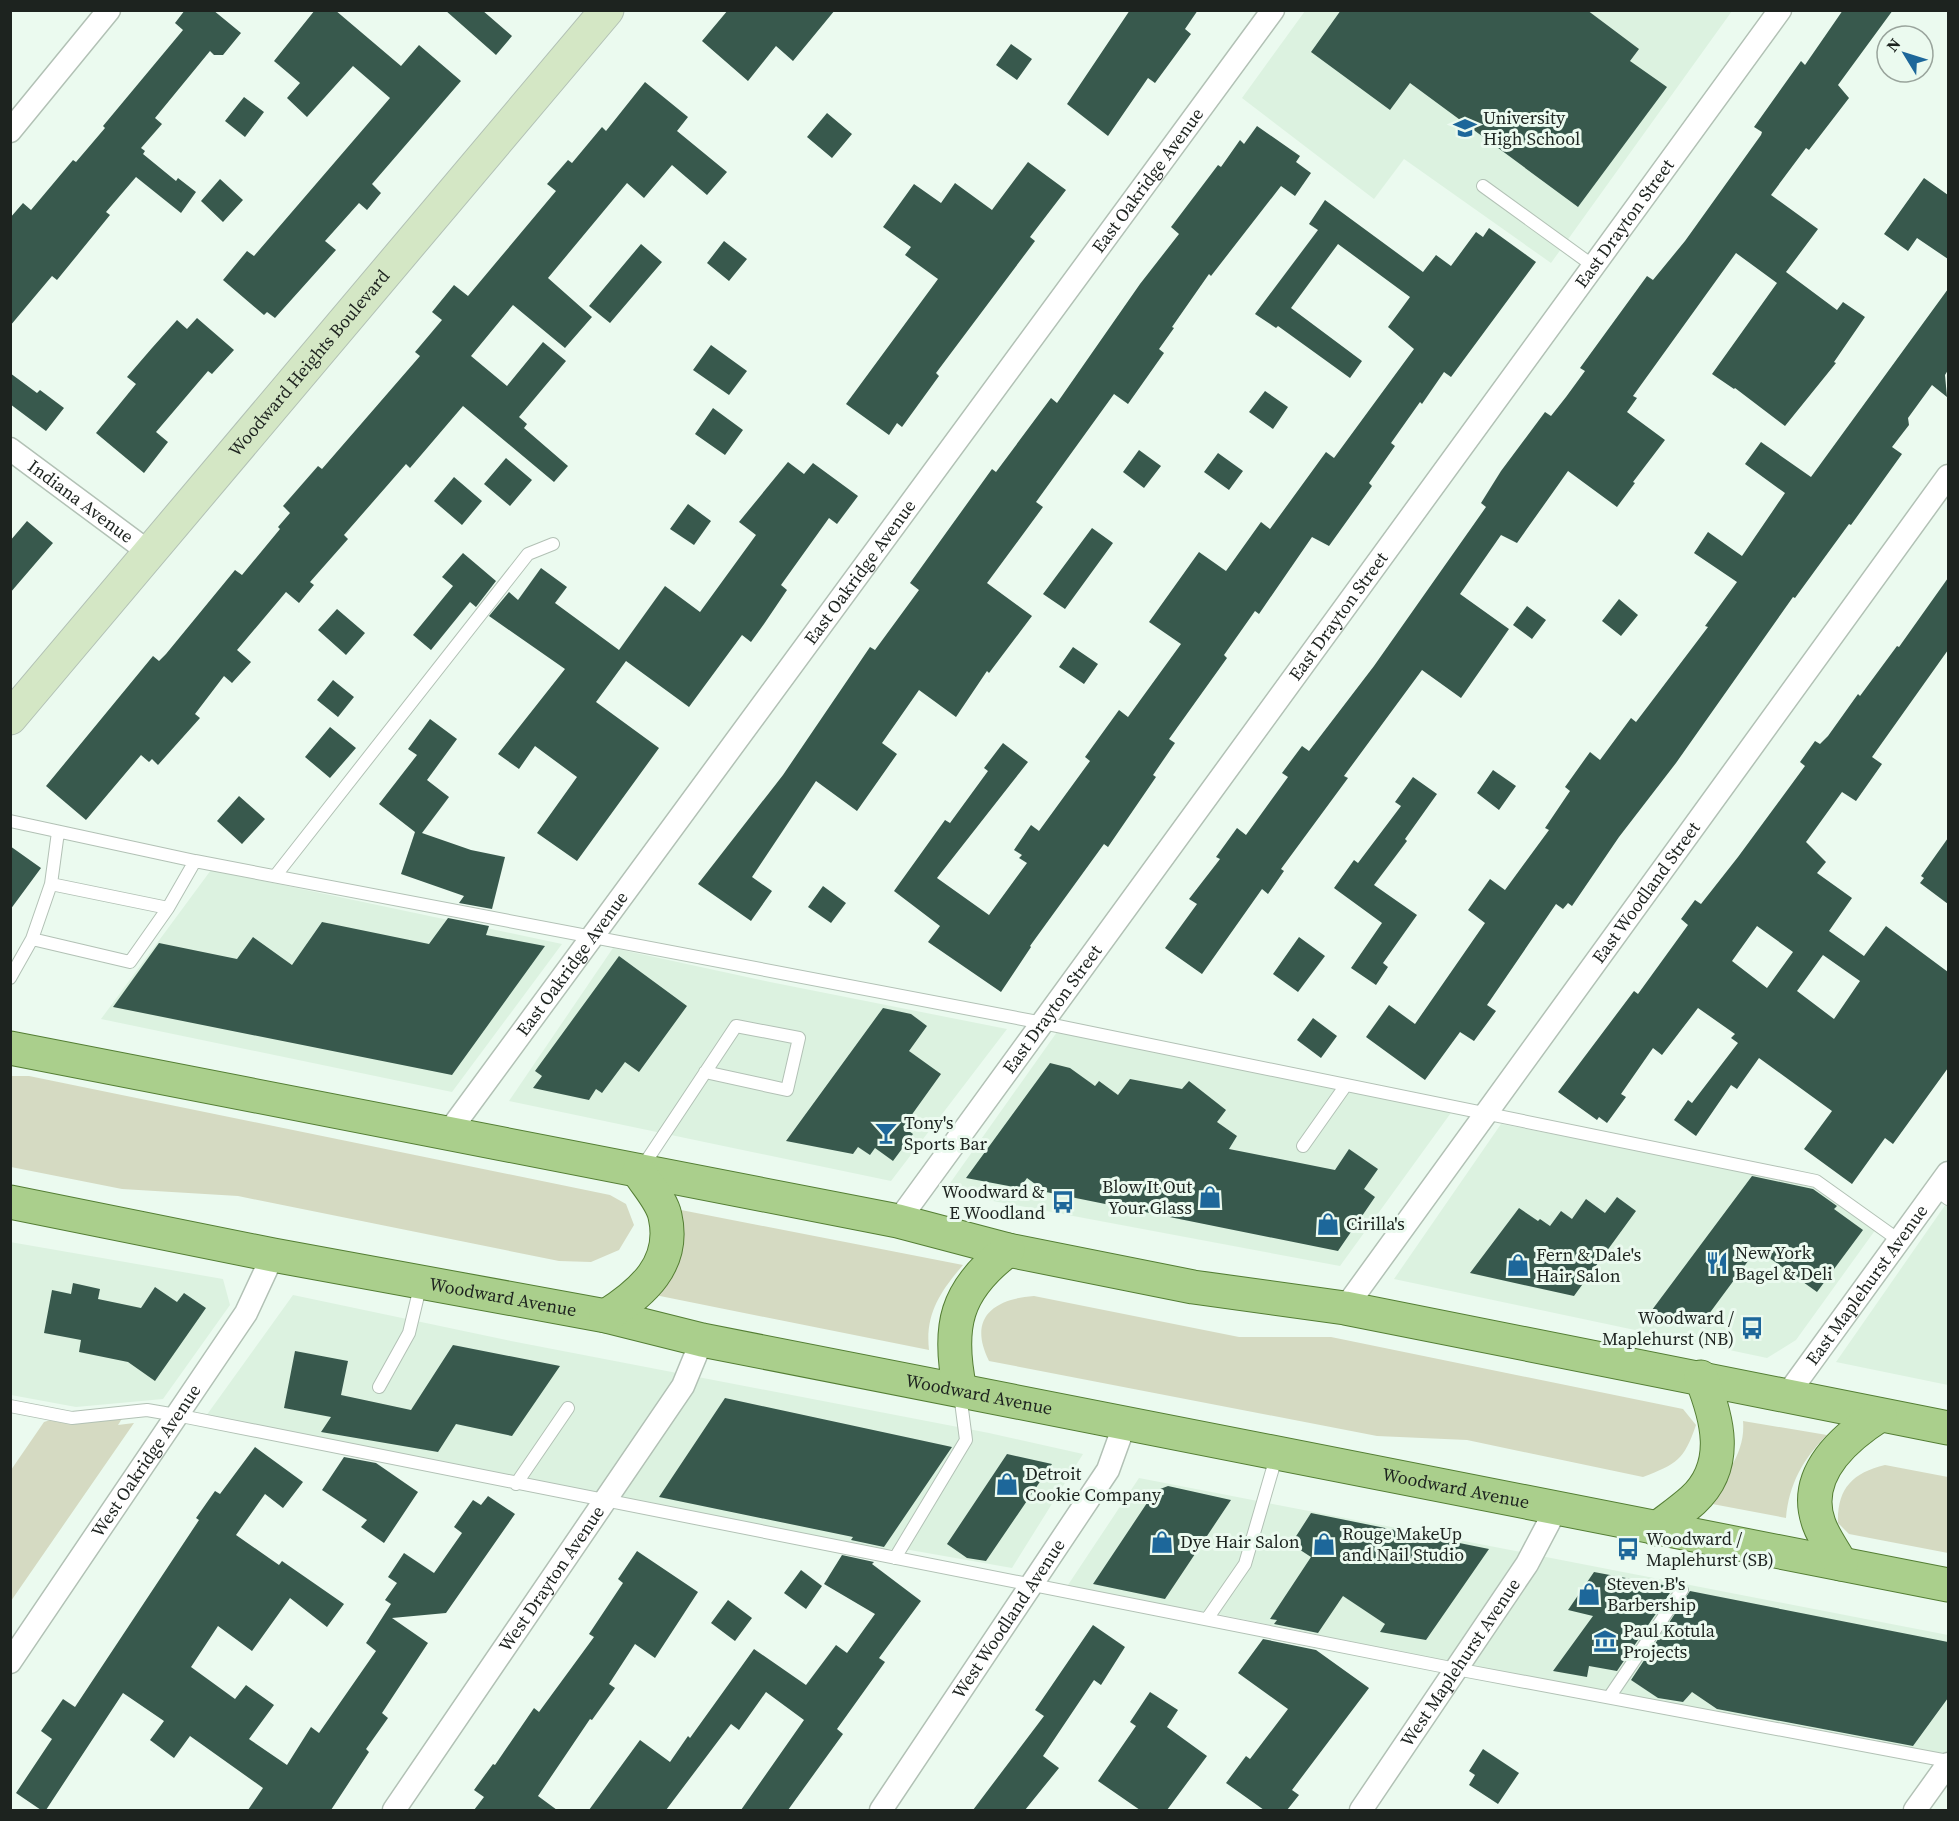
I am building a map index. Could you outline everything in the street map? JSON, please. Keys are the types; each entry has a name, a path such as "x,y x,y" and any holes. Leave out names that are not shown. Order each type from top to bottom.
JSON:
{"main road":[{"path":"10,1048 898,1221 1008,1250 1193,1287 1345,1308 1701,1377 1948,1428"},
{"path":"606,1316 640,1292 653,1279 663,1258 667,1238 665,1214 639,1172"},
{"name":"Woodward Avenue","path":"10,1202 273,1255 606,1316 702,1340 1948,1585"},
{"path":"960,1390 953,1356 957,1320 967,1293 983,1269 1008,1250"},
{"path":"1656,1529 1695,1498 1715,1462 1718,1432 1715,1413 1701,1377"},
{"path":"1841,1564 1819,1522 1816,1501 1820,1477 1831,1455 1851,1434 1880,1415"}],"street":[{"path":"10,131 109,10"},
{"name":"Woodward Heights Boulevard","path":"10,718 607,10"},
{"name":"East Oakridge Avenue","path":"448,1133 1273,10"},
{"name":"East Drayton Street","path":"898,1221 1780,10"},
{"name":"Indiana Avenue","path":"10,449 150,554"},
{"name":"East Woodland Street","path":"1345,1308 1948,476"},
{"name":"East Maplehurst Avenue","path":"1787,1395 1899,1241 1944,1188"},
{"name":"West Oakridge Avenue","path":"10,1662 246,1313 273,1255"},
{"name":"West Drayton Avenue","path":"394,1810 683,1386 702,1340"},
{"name":"West Woodland Avenue","path":"881,1810 1108,1470 1125,1423"},
{"name":"West Maplehurst Avenue","path":"1361,1810 1527,1564 1556,1509"},
{"path":"1915,1810 1948,1762"}],"lane":[{"path":"1483,186 1592,266"},
{"path":"276,875 528,554 554,544"},
{"path":"10,821 195,861 1042,1023 1816,1181 1899,1241"},
{"path":"10,978 32,939 51,884 58,832"},
{"path":"32,939 130,962 168,908 195,861"},
{"path":"51,884 168,908"},
{"path":"639,1172 705,1072 736,1026 799,1038 787,1090 705,1072"},
{"path":"1303,1146 1346,1085"},
{"path":"379,1388 409,1333 421,1282"},
{"path":"895,1558 966,1440 960,1390"},
{"path":"10,1406 72,1418 147,1410 176,1415 1456,1669 1610,1696 1948,1762"},
{"path":"516,1484 568,1408"},
{"path":"1207,1619 1245,1564 1277,1453"},
{"path":"1610,1696 1682,1590"}],"shaded area":[{"name":"University High School","path":"1305,11 1732,11 1551,263 1404,159 1374,199 1242,98"},
{"path":"211,870 562,944 452,1092 101,1019"},
{"path":"613,948 1007,1029 891,1181 509,1101"},
{"path":"1057,1032 1453,1110 1340,1266 956,1194 948,1186"},
{"path":"11,1076 29,1076 610,1195 626,1204 634,1225 619,1250 591,1262 559,1261 238,1196 122,1189 11,1167"},
{"path":"1501,1124 1811,1184 1876,1229 1796,1340 1767,1358 1394,1279"},
{"path":"1948,1201 1948,1385 1836,1362"},
{"path":"681,1210 963,1265 941,1294 932,1314 928,1337 929,1350 655,1295 680,1232"},
{"path":"10,1242 223,1279 230,1305 163,1399 76,1407 11,1395"},
{"path":"293,1295 511,1341 989,1433 1083,1454 1012,1568 910,1550 883,1549 430,1462 206,1416"},
{"path":"1034,1296 1239,1337 1331,1337 1683,1409 1696,1425 1687,1446 1678,1459 1643,1477 1467,1440 1377,1436 989,1361 981,1334 988,1314 1006,1302"},
{"path":"123,1417 118,1425 134,1423 11,1601 11,1470 44,1422 53,1419"},
{"path":"1743,1421 1827,1435 1804,1463 1794,1483 1786,1518 1707,1503 1727,1474 1737,1454 1743,1433"},
{"path":"1885,1465 1948,1477 1948,1553 1849,1534 1838,1523 1840,1501 1849,1484 1873,1468"},
{"path":"1139,1478 1948,1635 1948,1757 1543,1681 1217,1614 1066,1588"}],"building":[{"path":"185,10 213,10 241,33 223,55 214,55 210,51 155,118 162,124 141,148 145,151 143,154 176,181 178,178 196,192 181,213 136,177 106,212 110,215 57,280 52,276 10,326 10,218 23,203 31,210 73,160 76,162 105,128 103,126 183,30 175,23"},
{"path":"315,10 335,10 401,66 419,45 461,81 372,184 381,193 367,210 359,203 325,241 336,250 275,318 267,312 264,315 223,280 247,251 254,256 390,98 353,66 307,117 287,98 300,83 274,61"},
{"path":"445,10 482,10 512,36 496,55"},
{"path":"728,10 835,10 793,61 776,46 748,81 702,41"},
{"path":"1130,10 1198,10 1185,29 1191,34 1155,83 1148,78 1108,136 1067,104"},
{"path":"1341,10 1587,10 1639,49 1630,61 1667,87 1578,207 1410,83 1390,110 1311,52"},
{"path":"1843,10 1893,10 1883,24 1875,24 1875,35 1838,85 1849,98 1809,150 1806,148 1771,195 1818,229 1786,272 1837,310 1843,302 1865,317 1834,362 1836,363 1785,426 1735,388 1712,374 1777,283 1736,253 1633,396 1637,398 1627,412 1665,440 1633,482 1635,483 1617,507 1568,471 1517,543 1501,535 1460,594 1509,629 1461,698 1422,670 1344,776 1348,778 1281,869 1284,871 1268,894 1262,889 1202,974 1165,948 1197,904 1189,899 1220,859 1216,857 1237,828 1246,835 1288,777 1282,773 1302,746 1309,751 1374,666 1486,507 1481,503 1501,471 1545,412 1551,416 1566,397 1585,371 1580,368 1647,276 1653,280 1685,241 1761,135 1762,132 1754,127 1801,61 1805,65"},
{"path":"1011,44 1032,59 1017,80 996,65"},
{"path":"645,82 688,117 677,131 727,172 707,195 672,165 644,198 627,183 548,278 592,317 565,348 513,305 471,356 507,386 543,342 566,361 519,417 527,424 524,428 568,466 554,482 463,406 410,468 406,464 344,535 348,539 310,582 314,585 299,603 286,592 237,650 251,662 232,683 224,676 195,714 200,718 158,765 152,759 149,762 141,755 86,820 46,786 153,656 159,661 166,654 235,570 242,575 280,529 278,527 290,513 283,506 318,466 322,469 420,356 415,352 442,320 432,312 454,285 468,296 556,191 547,184 568,160 572,163 602,127 606,131"},
{"path":"244,97 264,112 245,137 225,121"},
{"path":"827,113 852,134 832,158 807,137"},
{"path":"1257,126 1300,156 1296,162 1311,173 1295,196 1281,186 1211,276 1209,274 1159,349 1164,353 1128,404 1114,394 1036,502 1043,507 987,583 1032,616 989,673 987,671 956,717 919,690 882,743 897,754 857,811 816,781 752,877 772,891 751,921 698,884 783,775 870,647 875,650 919,590 910,583 992,469 996,472 1051,398 1057,403 1140,284 1179,234 1171,227 1218,165 1221,167 1240,140 1244,144"},
{"path":"1028,162 1066,190 1030,237 1035,241 936,373 939,376 902,427 897,423 889,435 846,404 938,279 905,255 911,247 883,227 914,184 941,203 955,183 992,210"},
{"path":"1924,178 1948,195 1948,259 1917,238 1908,251 1884,234"},
{"path":"220,179 243,200 223,222 201,201"},
{"path":"1325,200 1423,272 1436,255 1451,266 1476,232 1483,237 1489,228 1536,262 1451,377 1444,372 1422,404 1420,402 1391,443 1395,446 1369,483 1372,486 1329,546 1312,537 1259,614 1255,611 1224,655 1227,658 1169,739 1175,743 1153,775 1156,777 1108,847 1104,844 1030,946 1001,992 928,942 940,926 894,891 945,820 950,823 988,771 984,768 1003,743 1028,762 937,878 989,915 1027,863 1019,858 1022,855 1014,850 1031,825 1039,831 1090,761 1085,757 1119,710 1128,717 1181,644 1149,622 1199,552 1226,571 1261,522 1270,529 1326,452 1334,458 1414,349 1388,327 1410,297 1338,244 1291,308 1362,361 1350,378 1278,326 1276,328 1255,314 1318,230 1309,224"},
{"path":"724,241 747,259 729,281 707,263"},
{"path":"641,244 662,262 610,323 589,306"},
{"path":"1948,289 1948,370 1945,375 1947,397 1932,385 1908,418 1909,425 1892,447 1902,454 1851,525 1849,524 1795,598 1793,597 1676,763 1619,837 1572,906 1568,903 1563,909 1556,904 1487,1005 1496,1011 1474,1041 1460,1032 1425,1080 1366,1037 1389,1005 1415,1024 1485,923 1468,910 1490,879 1505,890 1549,830 1545,828 1570,791 1565,787 1590,752 1600,760 1631,718 1636,722 1708,627 1705,626 1737,582 1694,553 1708,532 1742,556 1785,493 1745,464 1761,442 1811,477"},
{"path":"197,318 234,350 212,374 208,371 156,432 168,442 144,473 96,433 136,384 127,377 152,348 177,320 187,329"},
{"path":"711,345 747,371 729,395 693,370"},
{"path":"10,373 37,393 40,390 64,408 46,431 10,404"},
{"path":"1265,391 1288,407 1273,429 1249,412"},
{"path":"713,408 743,430 725,455 695,434"},
{"path":"1139,450 1161,466 1144,488 1123,472"},
{"path":"1218,453 1243,471 1229,490 1204,472"},
{"path":"506,458 532,480 510,506 484,484"},
{"path":"788,462 804,474 813,463 858,496 837,524 829,518 781,585 787,590 751,642 742,635 689,707 626,661 596,702 659,748 577,861 537,833 577,777 535,746 519,769 498,754 565,669 489,616 509,592 518,600 541,568 567,587 555,603 619,650 665,586 700,612 756,535 739,522"},
{"path":"454,477 482,501 462,525 434,501"},
{"path":"688,504 711,521 694,545 670,529"},
{"path":"27,521 53,543 10,593 10,541"},
{"path":"1092,528 1113,543 1065,609 1043,594"},
{"path":"463,553 496,581 476,607 470,602 431,650 413,635 453,586 442,577"},
{"path":"1948,578 1948,650 1872,757 1882,764 1856,801 1842,792 1806,842 1826,862 1817,873 1852,898 1829,931 1864,956 1886,926 1948,972 1948,1068 1893,1144 1885,1138 1852,1184 1804,1149 1832,1111 1759,1058 1737,1089 1731,1085 1696,1136 1674,1120 1688,1100 1692,1103 1738,1043 1731,1038 1735,1034 1698,1008 1662,1055 1653,1048 1621,1094 1626,1097 1607,1123 1599,1117 1597,1120 1558,1092 1634,991 1638,994 1688,925 1681,919 1695,900 1701,904 1805,766 1800,762 1815,741 1820,744 1828,736 1858,694 1860,696 1897,646 1899,647","holes":["1757,926 1793,952 1767,988 1732,961","1823,955 1860,981 1834,1019 1797,991"]},
{"path":"1619,599 1638,615 1621,636 1602,621"},
{"path":"1527,606 1546,620 1532,639 1513,625"},
{"path":"337,609 365,633 346,655 318,630"},
{"path":"1073,647 1098,664 1084,684 1059,667"},
{"path":"333,680 354,697 338,717 317,700"},
{"path":"430,719 457,739 427,780 449,797 422,833 471,850 505,857 492,909 459,903 464,896 401,874 415,832 379,804 417,755 408,749"},
{"path":"330,727 356,748 330,778 305,757"},
{"path":"1493,770 1516,786 1499,810 1477,793"},
{"path":"1413,777 1437,794 1405,839 1407,841 1374,885 1417,915 1383,963 1388,967 1376,985 1351,968 1382,923 1334,888 1354,860 1358,863 1401,806 1395,802"},
{"path":"239,796 265,819 242,844 217,821"},
{"path":"1948,838 1948,904 1920,883 1924,878 1921,876"},
{"path":"10,846 41,868 10,910"},
{"path":"823,886 846,903 831,923 808,907"},
{"path":"448,918 489,926 486,935 545,946 452,1075 113,1007 159,943 237,959 253,937 292,965 322,922 429,944"},
{"path":"1299,937 1325,956 1298,992 1273,974"},
{"path":"619,956 687,1006 639,1072 625,1062 602,1093 596,1089 589,1100 533,1088 542,1076 535,1071"},
{"path":"883,1008 911,1014 927,1026 909,1051 941,1074 903,1127 913,1134 893,1161 875,1148 870,1155 858,1147 853,1154 786,1141"},
{"path":"1313,1018 1337,1036 1321,1058 1297,1040"},
{"path":"1050,1063 1070,1068 1095,1086 1099,1081 1118,1095 1130,1079 1182,1089 1189,1081 1226,1110 1217,1122 1237,1136 1229,1149 1335,1170 1349,1149 1378,1169 1364,1189 1375,1197 1338,1251 1046,1192 1027,1178 1020,1188 966,1178"},
{"path":"1752,1176 1813,1189 1837,1206 1834,1209 1863,1230 1817,1292 1757,1249 1703,1322 1649,1314"},
{"path":"1617,1197 1636,1211 1574,1296 1470,1273 1519,1208 1550,1226 1561,1211 1572,1219 1586,1199 1605,1213"},
{"path":"73,1283 100,1289 98,1299 141,1308 155,1287 177,1302 184,1293 206,1308 155,1381 128,1362 79,1352 81,1340 44,1333 52,1290 71,1294"},
{"path":"453,1345 560,1366 512,1436 456,1424 438,1452 321,1432 331,1417 284,1408 295,1351 348,1361 341,1395 411,1410"},
{"path":"725,1398 952,1447 884,1547 851,1540 853,1537 659,1497"},
{"path":"255,1447 303,1482 283,1508 265,1494 236,1535 279,1565 282,1561 344,1604 327,1627 290,1598 252,1651 218,1626 191,1667 235,1699 246,1685 274,1705 249,1739 287,1765 311,1727 319,1733 376,1651 366,1643 391,1604 385,1600 397,1583 388,1577 404,1553 434,1573 462,1533 454,1527 473,1500 481,1505 488,1496 515,1514 446,1613 392,1618 428,1643 382,1713 388,1718 366,1749 369,1752 331,1810 248,1810 263,1788 190,1736 174,1758 150,1740 164,1721 123,1693 46,1810 41,1810 16,1793 52,1739 41,1731 63,1699 75,1707 199,1520 196,1518 215,1491 220,1494"},
{"path":"1007,1454 1052,1464 986,1561 967,1558 947,1544"},
{"path":"344,1457 376,1463 418,1492 384,1543 361,1527 367,1520 322,1490"},
{"name":"Dye Hair Salon","path":"1168,1486 1231,1500 1165,1599 1093,1584 1155,1491"},
{"path":"1311,1513 1489,1549 1426,1640 1380,1632 1385,1624 1343,1596 1318,1633 1274,1624 1277,1620 1270,1619 1311,1557 1291,1544"},
{"path":"637,1551 698,1592 655,1658 635,1644 609,1684 615,1688 592,1720 590,1719 538,1796 557,1810 474,1810 484,1797 474,1790 493,1764 495,1765 534,1708 539,1712 594,1637 589,1634 623,1583 618,1579"},
{"path":"842,1555 874,1562 872,1564 921,1601 879,1658 885,1662 837,1729 843,1734 788,1810 741,1810 804,1720 766,1692 739,1730 731,1724 666,1810 589,1810 640,1740 670,1762 754,1649 806,1685 836,1645 847,1653 875,1614 824,1584"},
{"path":"801,1570 822,1586 806,1609 784,1593"},
{"name":"Paul Kotula Projects","path":"1594,1572 1674,1587 1617,1671 1589,1666 1587,1677 1553,1671 1593,1616 1568,1610"},
{"path":"1690,1591 1948,1642 1948,1698 1913,1746 1717,1709 1692,1692 1683,1702 1658,1698 1631,1680"},
{"path":"728,1600 752,1618 735,1641 711,1623"},
{"path":"1093,1625 1125,1647 1101,1685 1094,1680 1043,1756 1059,1768 1025,1810 973,1810 1044,1716 1035,1710"},
{"path":"1263,1639 1316,1650 1369,1688 1292,1790 1299,1795 1287,1810 1264,1810 1226,1783 1246,1756 1250,1759 1288,1709 1238,1673"},
{"path":"1150,1692 1178,1710 1167,1727 1207,1756 1167,1810 1140,1810 1098,1781 1136,1726 1130,1722"},
{"path":"1483,1749 1519,1773 1498,1804 1469,1785 1475,1775 1469,1771"}],"place":[{"name":"University High School","path":"1465,128"},
{"name":"Tony's Sports Bar","path":"886,1133"},
{"name":"Blow It Out Your Glass","path":"1210,1197"},
{"name":"Woodward & E Woodland","path":"1063,1202"},
{"name":"Cirilla's","path":"1328,1224"},
{"name":"New York Bagel & Deli","path":"1717,1263"},
{"name":"Fern & Dale's Hair Salon","path":"1518,1265"},
{"name":"Woodward / Maplehurst (NB)","path":"1752,1328"},
{"name":"Detroit Cookie Company","path":"1007,1484"},
{"name":"Dye Hair Salon","path":"1162,1542"},
{"name":"Rouge MakeUp and Nail Studio","path":"1324,1544"},
{"name":"Woodward / Maplehurst (SB)","path":"1628,1549"},
{"name":"Steven B's Barbership","path":"1589,1594"},
{"name":"Paul Kotula Projects","path":"1605,1641"}]}
